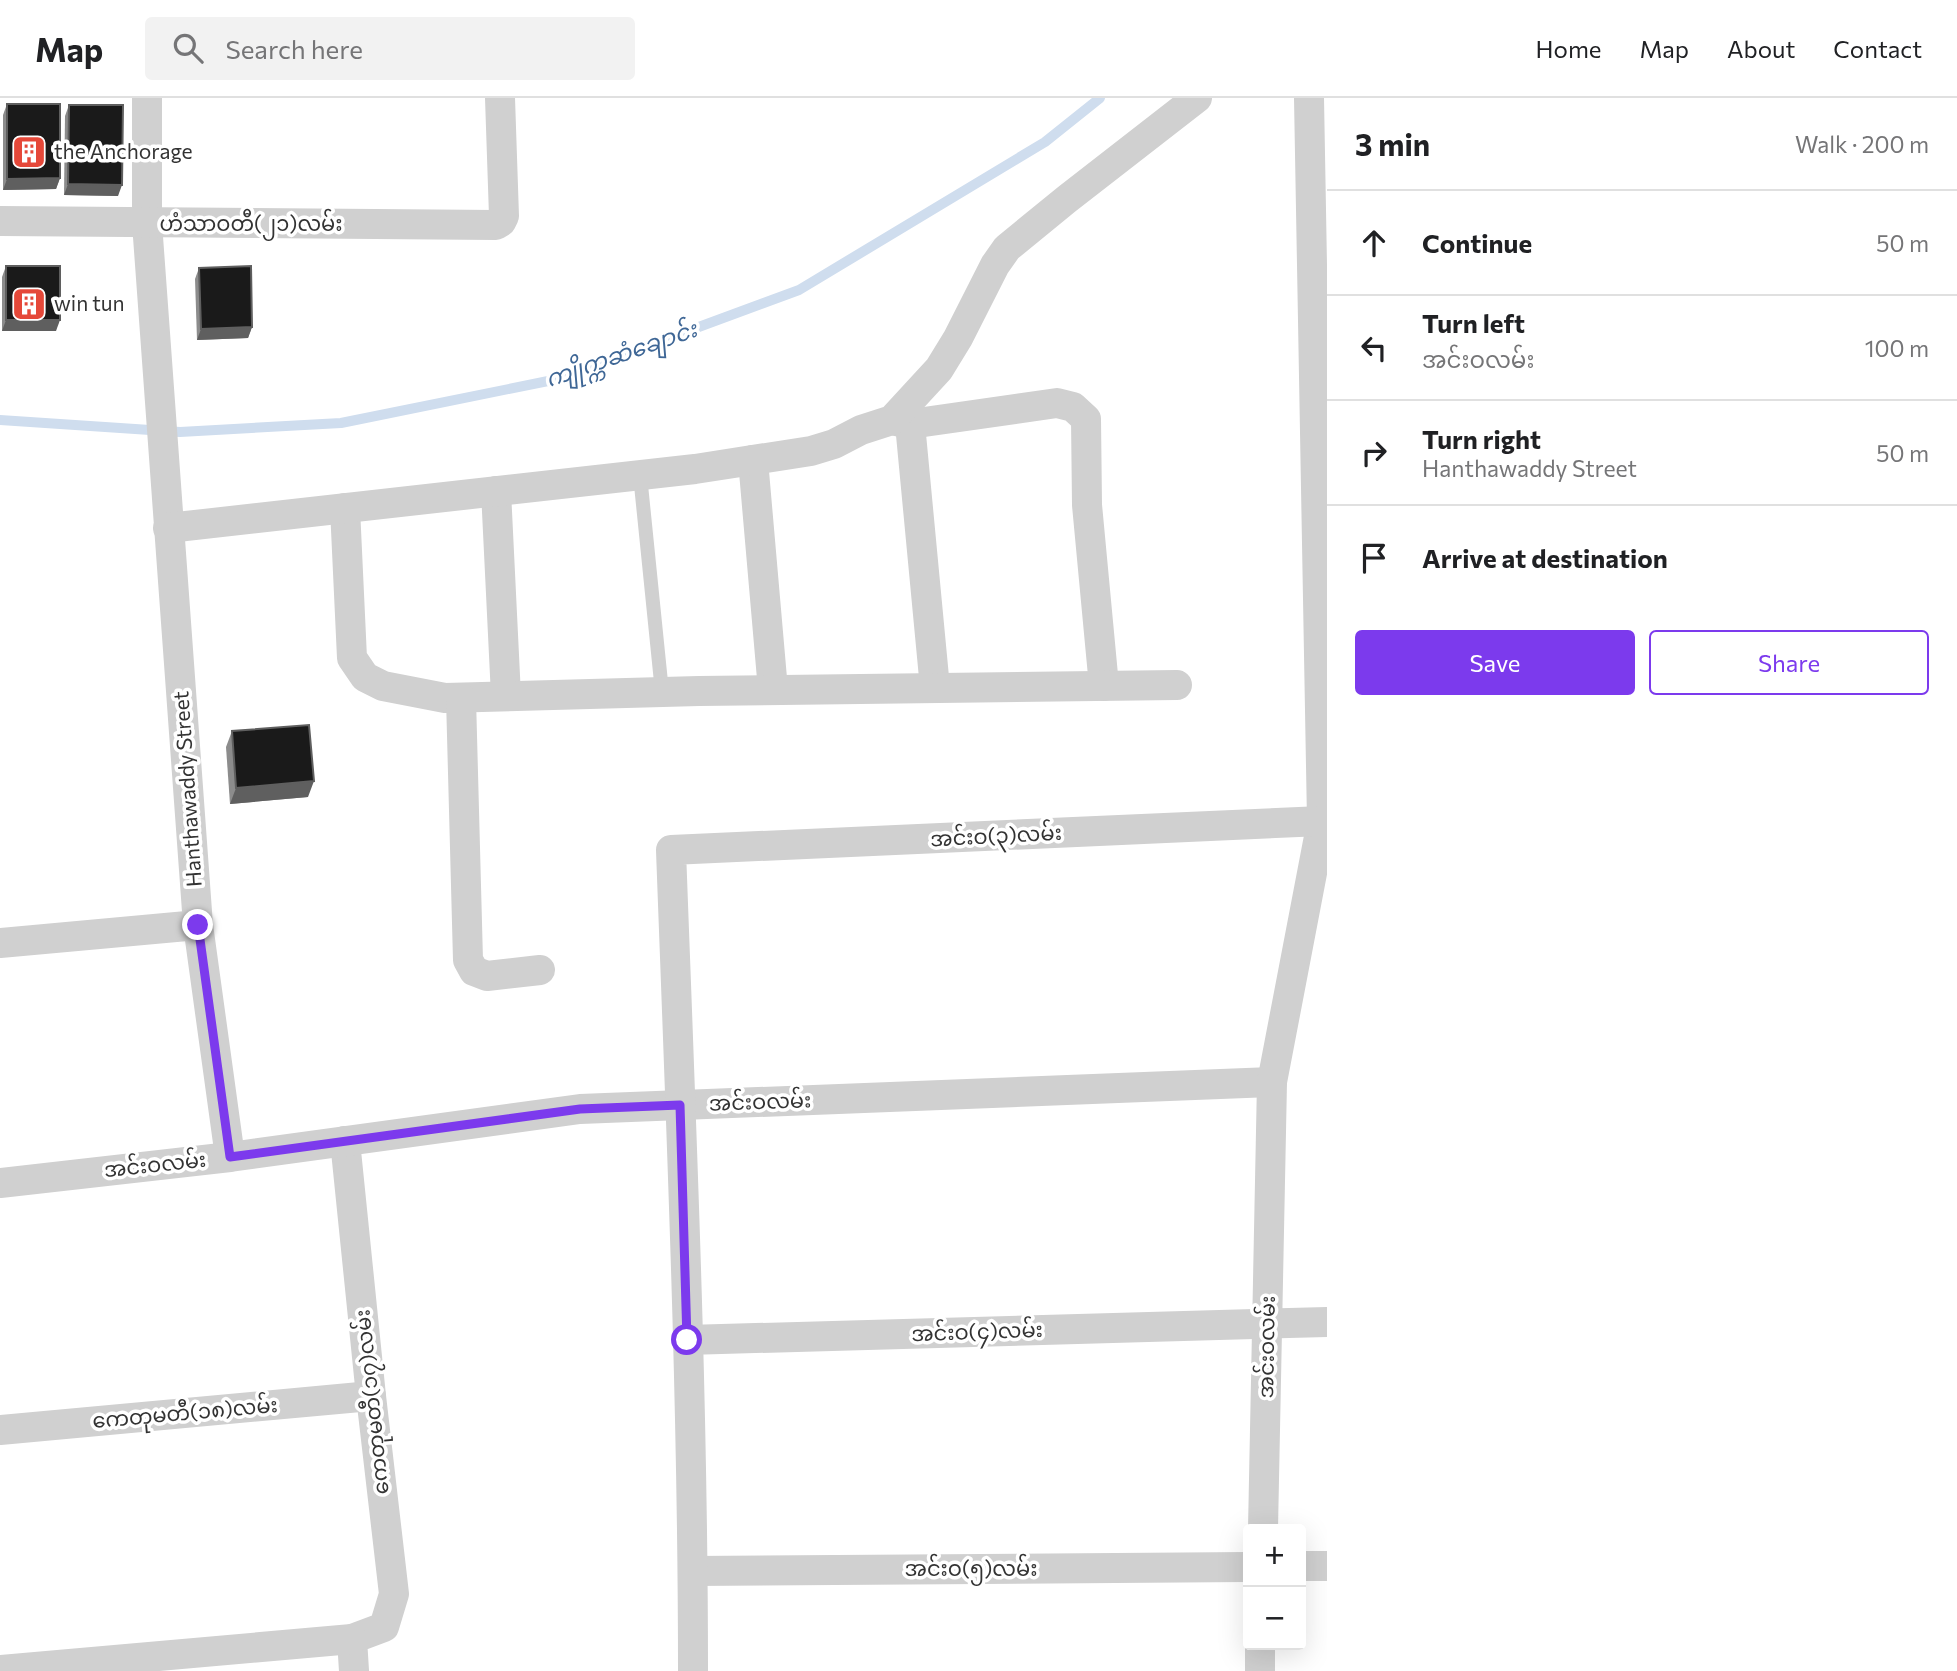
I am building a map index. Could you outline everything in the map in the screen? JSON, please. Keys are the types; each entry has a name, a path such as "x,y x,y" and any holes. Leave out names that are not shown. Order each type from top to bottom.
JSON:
{"street":[{"path":"147,223 148,98"},
{"name":"ဟံသာဝတီ(၂၁)လမ်း","path":"0,221 496,225 504,216 500,98"},
{"path":"936,688 901,422 958,338 995,265 1007,248 1197,98"},
{"name":"အင်းဝလမ်း","path":"1263,1524 1272,1082 1322,821 1323,579 1309,98"},
{"name":"Hanthawaddy Street","path":"147,223 198,925 230,1157"},
{"path":"168,528 753,460 811,451 834,444 861,430 901,422 1057,403 1073,407 1086,419 1087,505 1104,686"},
{"path":"753,460 773,690"},
{"path":"496,491 506,696"},
{"path":"345,508 352,658 365,677 383,686 445,698 461,698 662,692 1177,685"},
{"path":"461,698 468,960 474,971 487,976 540,970"},
{"name":"အင်းဝ(၃)လမ်း","path":"680,1105 671,850 1322,821"},
{"path":"0,943 198,925"},
{"name":"အင်းဝလမ်း","path":"0,1183 230,1157 580,1109 1272,1082"},
{"path":"680,1105 693,1571 693,1671"},
{"name":"ကေတုမတီ(၁၇)လမ်း","path":"0,1670 352,1639 384,1628 394,1594 345,1141"},
{"name":"အင်းဝ(၄)လမ်း","path":"687,1340 1327,1322"},
{"name":"ကေတုမတီ(၁၈)လမ်း","path":"0,1430 371,1396"},
{"path":"1306,1566 1327,1566"},
{"name":"အင်းဝ(၅)လမ်း","path":"693,1571 1243,1567"},
{"path":"352,1639 354,1671"},
{"path":"1260,1650 1260,1671"}],"lane":[{"path":"640,475 662,692"}],"building":[{"name":"the Anchorage","path":"7,104 60,104 60,178 7,179"},
{"path":"69,105 123,105 122,185 68,184"},
{"name":"win tun","path":"6,266 60,266 60,320 6,320"},
{"path":"251,266 252,327 201,329 199,268"},
{"path":"309,725 314,781 236,788 232,731"}],"waterway":[{"name":"ကျိုက္ကဆံချောင်း","path":"0,420 180,432 341,423 558,379 799,290 1045,142 1100,98"}],"place":[{"name":"the Anchorage","path":"29,152"},
{"name":"win tun","path":"29,304"}],"route":[{"path":"198,925 230,1157 580,1109 680,1105 687,1340"}]}
